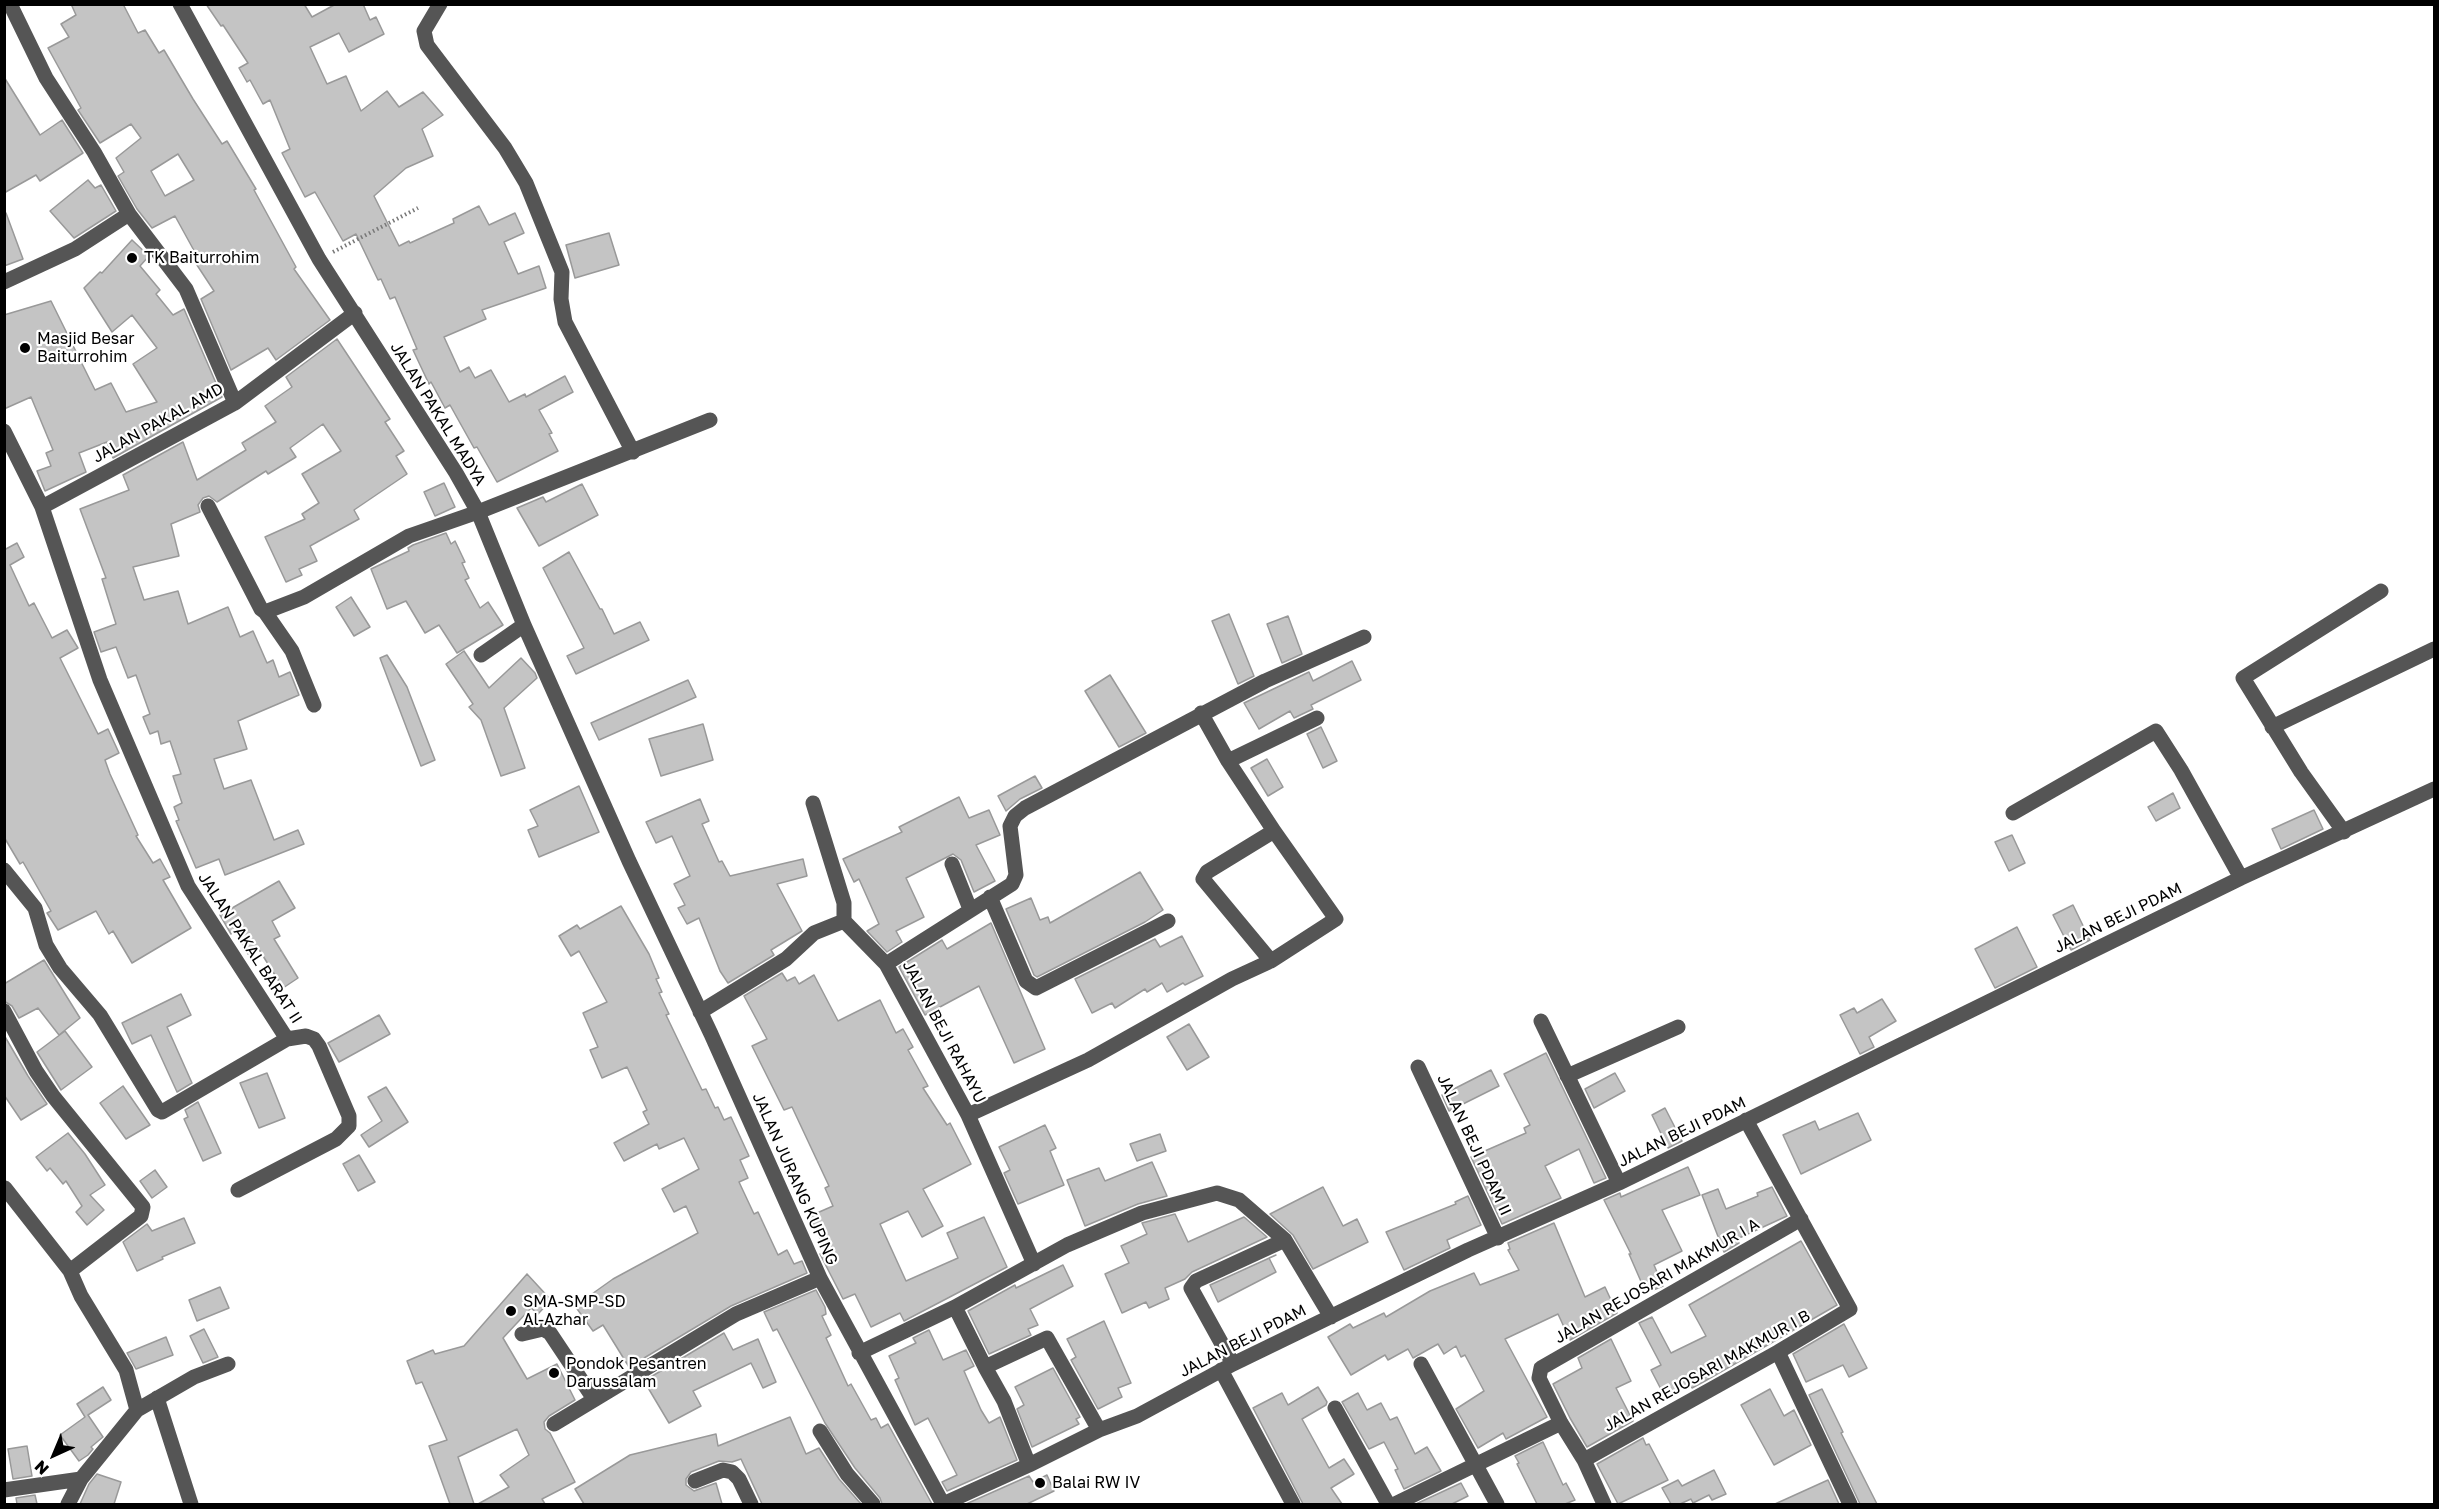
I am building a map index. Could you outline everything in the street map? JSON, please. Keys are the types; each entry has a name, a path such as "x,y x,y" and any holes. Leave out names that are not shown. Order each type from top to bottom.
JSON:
{"street":[{"path":"10,4 46,78 94,152 129,214 186,289 235,403"},
{"name":"JALAN PAKAL MADYA","path":"180,4 319,259 456,473 478,512 524,625 629,861"},
{"path":"440,4 424,31 427,45 505,148 526,183 562,272 561,299 565,322 633,452"},
{"path":"4,282 75,249 129,214"},
{"name":"JALAN PAKAL AMD","path":"42,507 235,403 355,313"},
{"path":"265,612 304,597 409,536 478,512 710,420"},
{"path":"4,431 42,507"},
{"name":"JALAN PAKAL BARAT II","path":"42,507 100,680 188,886 287,1039 306,1036 314,1039 319,1046 349,1116 349,1126 336,1139 238,1191"},
{"path":"208,507 258,603 291,651 314,705"},
{"path":"2344,832 2272,727 2243,678 2381,591"},
{"path":"481,655 524,625"},
{"path":"886,964 1015,881 1010,826 1015,816 1035,802 1200,713 1364,637"},
{"path":"2272,727 2434,649"},
{"path":"968,1115 1088,1060 1232,979 1271,961 1336,919 1274,831 1200,713"},
{"path":"1228,761 1317,718"},
{"path":"2013,813 2156,731 2159,732 2181,770 2241,878"},
{"name":"JALAN BEJI PDAM","path":"943,1504 1099,1430 1137,1416 1227,1367 1468,1250 1619,1183 2241,878 2434,789"},
{"path":"700,1012 786,959 814,933 844,921 844,903 813,803"},
{"path":"1271,961 1203,879 1207,872 1274,831"},
{"name":"JALAN JURANG KUPING","path":"629,861 820,1278 943,1504"},
{"path":"952,864 970,909"},
{"path":"4,870 34,908 46,945 60,968 100,1016 158,1110 162,1112 287,1039"},
{"path":"990,897 1026,981 1036,988 1167,921"},
{"name":"JALAN BEJI RAHAYU","path":"844,921 886,964 968,1115 1035,1264"},
{"path":"4,1011 36,1071 53,1096 141,1202 144,1211 136,1220 70,1271"},
{"path":"1541,1021 1619,1183"},
{"path":"1567,1076 1678,1027"},
{"name":"JALAN BEJI PDAM II","path":"1418,1067 1498,1238"},
{"path":"1746,1120 1801,1219"},
{"path":"5,1188 70,1271 81,1296 126,1370 137,1410"},
{"path":"859,1353 955,1307 1066,1245 1142,1213 1217,1193 1239,1200 1285,1240 1331,1317"},
{"name":"JALAN REJOSARI MAKMUR I B","path":"1584,1460 1848,1312 1849,1306 1801,1219"},
{"name":"JALAN REJOSARI MAKMUR I A","path":"1561,1423 1539,1378 1541,1368 1801,1219"},
{"path":"1285,1240 1196,1281 1191,1288 1293,1504"},
{"path":"554,1424 736,1314 820,1278"},
{"path":"955,1307 1004,1401 1029,1465"},
{"path":"522,1334 543,1329 550,1333 594,1399"},
{"path":"985,1367 1047,1338 1099,1430"},
{"path":"1778,1353 1850,1504"},
{"path":"68,1504 81,1479 137,1410 195,1377 228,1364"},
{"path":"1421,1364 1497,1504"},
{"path":"158,1398 191,1504"},
{"path":"1335,1408 1388,1504"},
{"path":"1395,1504 1561,1423 1584,1460 1604,1504"},
{"path":"820,1431 847,1474 873,1504"},
{"path":"695,1481 723,1470 732,1472 739,1479 751,1504"},
{"path":"4,1490 81,1479"}],"path":[{"path":"319,259 418,208"}],"building":[{"path":"71,4 123,4 138,33 145,30 159,53 164,50 222,144 227,141 256,189 254,190 296,267 294,269 330,320 276,360 268,348 231,370 201,299 214,291 193,259 197,256 175,216 152,228 137,209 118,176 124,172 116,158 141,138 131,124 100,143 78,110 81,108 48,48 69,37 61,24 76,15","holes":["178,154 194,180 165,196 151,171"]},
{"path":"206,4 304,4 312,17 336,4 363,4 370,20 376,17 384,34 349,52 339,33 310,47 327,84 346,76 361,111 387,91 399,107 423,92 443,115 422,129 433,156 406,168 374,196 399,246 454,223 453,219 479,206 489,225 515,213 524,233 504,242 518,274 539,266 546,288 482,310 486,319 444,337 460,372 469,367 475,378 491,370 509,402 525,394 526,397 565,376 573,392 539,410 552,433 549,434 558,451 497,482 477,447 474,448 450,405 445,408 431,382 429,384 413,350 417,349 395,297 390,299 381,279 378,280 356,234 343,241 315,192 305,197 282,153 290,149 270,100 263,104 250,80 247,82 239,68 248,63"},
{"path":"4,77 40,135 62,120 83,153 40,181 36,175 4,193"},
{"path":"88,180 95,188 101,185 116,211 74,238 50,211"},
{"path":"6,213 23,259 4,266 4,214"},
{"path":"609,233 619,265 575,278 566,245"},
{"path":"132,240 149,256 140,266 160,290 156,294 173,315 184,309 222,397 113,458 107,442 79,453 86,472 45,491 37,471 51,466 46,453 53,450 31,397 4,409 4,315 51,301 95,390 111,383 126,412 157,402 133,364 157,348 132,315 112,332 84,288 100,272 102,273"},
{"path":"337,339 390,419 385,422 404,451 396,456 407,474 354,510 359,519 310,546 317,561 299,569 302,575 286,582 265,537 305,519 302,514 319,503 302,474 341,451 323,424 290,448 296,457 268,474 266,471 217,502 209,496 203,498 198,505 200,512 171,524 179,556 133,567 144,600 178,591 188,624 228,607 240,637 253,631 267,663 273,660 279,677 290,672 299,695 238,721 247,749 214,759 224,789 251,780 274,840 298,830 304,844 225,875 219,859 196,868 176,821 179,820 174,807 182,803 173,776 181,774 170,741 161,744 158,731 150,734 143,717 150,714 136,675 128,678 116,647 101,652 94,632 116,624 102,579 106,578 80,509 129,490 123,475 183,442 197,480 246,450 242,443 276,422 265,406 292,387 286,377"},
{"path":"444,483 455,507 435,516 424,492"},
{"path":"582,484 598,515 539,546 517,508 543,497 546,502"},
{"path":"446,533 451,544 455,541 465,562 462,563 469,578 465,580 480,608 488,602 503,625 457,653 439,625 425,633 406,601 387,609 371,569 409,551 408,548 413,545"},
{"path":"17,543 24,557 10,565 29,606 34,603 52,638 67,630 78,648 60,658 98,734 108,729 119,753 105,760 110,774 138,835 136,836 153,863 160,859 170,877 163,880 191,928 132,963 113,931 109,934 96,911 58,930 47,913 51,911 23,862 20,864 4,837 4,550"},
{"path":"569,552 614,634 640,622 649,640 576,674 567,656 584,648 543,568"},
{"path":"351,597 370,627 354,636 336,607"},
{"path":"1229,614 1254,676 1238,684 1212,621"},
{"path":"1288,616 1302,654 1282,663 1267,624"},
{"path":"464,651 489,688 521,658 535,673 537,678 504,708 525,768 501,776 481,720 469,707 473,704 446,664"},
{"path":"387,655 407,687 435,760 421,766 380,658"},
{"path":"1352,661 1361,680 1311,705 1313,709 1294,718 1290,711 1259,729 1244,703 1309,672 1313,681"},
{"path":"1110,675 1146,733 1119,747 1085,691"},
{"path":"688,680 696,697 599,740 591,723"},
{"path":"703,724 713,760 661,776 649,739"},
{"path":"1321,727 1337,761 1323,768 1307,734"},
{"path":"1267,759 1283,787 1268,796 1251,768"},
{"path":"1035,776 1042,788 1020,799 1006,811 998,796"},
{"path":"579,786 599,832 539,857 528,830 538,826 530,810"},
{"path":"2173,793 2180,808 2156,821 2148,807"},
{"path":"959,797 969,818 989,810 1000,835 976,845 995,881 974,892 961,860 953,854 906,878 924,917 896,931 902,942 887,952 867,931 879,924 859,879 854,882 843,859 902,832 899,827"},
{"path":"700,799 709,821 702,824 719,862 722,861 730,876 803,859 807,876 777,884 802,931 771,950 774,955 728,983 720,971 699,918 687,924 678,908 685,905 674,884 690,876 672,836 656,843 646,822"},
{"path":"2314,810 2323,829 2281,849 2272,829"},
{"path":"2012,835 2025,863 2009,871 1995,842"},
{"path":"1140,872 1163,910 1145,922 1037,977 1034,975 1006,909 1031,898 1040,920 1048,917 1050,923"},
{"path":"279,881 295,908 272,921 280,936 274,939 298,978 283,988 258,948 248,954 235,931 231,934 220,915"},
{"path":"2073,905 2090,940 2071,950 2053,915"},
{"path":"621,906 649,954 659,978 656,979 662,992 659,993 669,1014 666,1015 702,1090 706,1089 724,1120 731,1117 749,1156 740,1160 748,1178 739,1182 754,1214 758,1212 778,1255 787,1250 794,1264 802,1261 807,1273 731,1306 629,1367 603,1325 593,1331 575,1306 613,1279 698,1233 686,1206 674,1212 662,1189 699,1169 684,1138 659,1149 657,1144 624,1161 614,1143 649,1124 643,1112 647,1110 627,1067 602,1078 590,1050 598,1047 583,1013 607,1002 579,951 571,956 559,936 577,925 580,929"},
{"path":"991,923 1045,1049 1014,1063 979,986 925,1015 899,967 942,940 947,949"},
{"path":"2017,927 2037,967 1995,988 1975,949"},
{"path":"1182,936 1203,976 1167,992 1162,983 1147,992 1145,989 1115,1008 1112,1003 1092,1013 1075,979 1155,939 1160,947"},
{"path":"44,960 80,1018 59,1035 38,1008 19,1018 12,1006 4,1001 4,984"},
{"path":"782,973 787,981 795,977 799,984 814,975 838,1021 880,1000 896,1033 903,1029 913,1047 908,1050 928,1086 923,1088 947,1125 950,1123 971,1164 923,1189 943,1226 922,1237 908,1211 880,1224 906,1281 958,1258 947,1233 984,1217 1007,1267 904,1321 900,1313 871,1327 855,1294 843,1299 820,1254 826,1252 810,1216 833,1206 825,1188 829,1186 792,1107 784,1110 752,1046 767,1039 744,996"},
{"path":"181,994 191,1015 167,1027 192,1083 177,1092 151,1035 132,1044 122,1023"},
{"path":"1882,999 1896,1021 1869,1037 1874,1047 1860,1054 1840,1015 1854,1008 1857,1013"},
{"path":"379,1015 390,1034 339,1062 328,1043"},
{"path":"1189,1024 1209,1057 1187,1070 1167,1037"},
{"path":"65,1031 92,1067 61,1090 37,1052"},
{"path":"4,1035 47,1104 21,1120 4,1095"},
{"path":"1546,1053 1606,1178 1594,1183 1579,1149 1545,1166 1561,1198 1502,1224 1471,1157 1526,1133 1524,1128 1530,1125 1504,1074"},
{"path":"1491,1070 1499,1086 1449,1111 1442,1095"},
{"path":"267,1073 285,1118 259,1128 240,1083"},
{"path":"1615,1073 1625,1091 1594,1108 1585,1089"},
{"path":"123,1086 150,1125 126,1139 100,1103"},
{"path":"386,1087 408,1122 369,1147 361,1135 382,1121 368,1097"},
{"path":"198,1102 221,1153 203,1161 184,1119 188,1117 185,1110"},
{"path":"1665,1108 1682,1141 1668,1148 1652,1115"},
{"path":"1858,1113 1871,1140 1801,1174 1783,1135 1815,1121 1819,1130"},
{"path":"1045,1125 1056,1148 1050,1151 1064,1185 1018,1204 1004,1173 1010,1170 999,1147"},
{"path":"68,1133 105,1185 90,1195 104,1210 87,1225 76,1212 82,1206 66,1181 63,1184 50,1168 47,1171 36,1157"},
{"path":"1160,1134 1166,1151 1137,1161 1130,1144"},
{"path":"359,1155 375,1182 358,1191 343,1164"},
{"path":"1152,1162 1167,1196 1138,1204 1085,1226 1067,1180 1099,1168 1105,1181"},
{"path":"1688,1167 1700,1195 1662,1210 1682,1251 1654,1265 1663,1286 1646,1293 1629,1254 1631,1254 1604,1200 1620,1193 1621,1197"},
{"path":"155,1170 167,1187 152,1198 140,1181"},
{"path":"1323,1187 1343,1226 1357,1219 1368,1242 1313,1269 1293,1235 1270,1214"},
{"path":"1772,1187 1787,1216 1737,1239 1739,1243 1724,1252 1702,1195 1718,1189 1726,1209 1758,1196 1757,1193"},
{"path":"1468,1196 1481,1225 1447,1240 1450,1248 1404,1270 1386,1232 1456,1204 1455,1202"},
{"path":"1175,1214 1188,1242 1244,1217 1267,1237 1192,1272 1185,1279 1165,1288 1169,1299 1149,1308 1146,1302 1122,1313 1105,1274 1129,1263 1121,1246 1147,1234 1142,1223"},
{"path":"184,1218 195,1243 137,1271 123,1242 147,1224 152,1231"},
{"path":"1554,1223 1585,1297 1605,1287 1617,1313 1570,1340 1558,1314 1505,1339 1547,1417 1506,1439 1503,1433 1478,1448 1456,1409 1484,1391 1465,1355 1461,1357 1456,1346 1444,1354 1438,1344 1413,1358 1408,1349 1388,1360 1385,1355 1351,1375 1328,1337 1350,1324 1353,1328 1384,1313 1386,1317 1430,1291 1474,1273 1480,1285 1519,1270 1508,1250 1510,1249 1508,1243"},
{"path":"1801,1241 1837,1305 1692,1388 1690,1384 1665,1397 1651,1370 1661,1365 1639,1323 1652,1317 1671,1353 1706,1336 1689,1305"},
{"path":"1269,1258 1276,1272 1218,1302 1210,1285"},
{"path":"1063,1265 1073,1286 1030,1309 1038,1325 1028,1329 1031,1335 989,1354 968,1311 1015,1285 1016,1288"},
{"path":"527,1274 551,1300 538,1314 531,1308 503,1338 527,1379 557,1364 575,1400 549,1416 544,1422 545,1429 550,1433 575,1482 542,1499 545,1504 478,1504 509,1487 500,1475 529,1455 517,1429 458,1457 474,1504 450,1504 429,1446 447,1440 422,1382 416,1384 407,1361 433,1350 435,1354 464,1346"},
{"path":"220,1287 229,1308 197,1321 189,1300"},
{"path":"816,1290 825,1307 826,1314 822,1316 831,1335 826,1338 848,1386 851,1384 871,1420 876,1418 881,1428 888,1424 932,1504 882,1504 880,1498 855,1468 825,1423 777,1329 773,1331 764,1312"},
{"path":"1104,1321 1131,1383 1118,1388 1122,1397 1098,1409 1071,1360 1076,1357 1067,1339"},
{"path":"1844,1324 1867,1368 1849,1377 1843,1365 1806,1382 1793,1354"},
{"path":"204,1329 218,1357 203,1363 190,1336"},
{"path":"929,1330 943,1360 966,1350 974,1366 964,1371 981,1410 989,1423 1000,1417 1017,1460 947,1491 942,1482 957,1475 928,1418 915,1425 895,1380 899,1378 889,1356 916,1343 913,1338"},
{"path":"724,1333 733,1350 758,1339 776,1382 763,1388 751,1363 693,1391 701,1406 669,1423 644,1381"},
{"path":"166,1337 173,1355 136,1369 127,1353"},
{"path":"1611,1339 1631,1381 1616,1388 1633,1421 1587,1447 1553,1384 1582,1368 1578,1358"},
{"path":"1053,1368 1080,1417 1076,1419 1079,1424 1032,1447 1017,1409 1024,1405 1015,1387"},
{"path":"103,1387 111,1400 88,1415 103,1437 91,1447 93,1449 88,1455 79,1461 60,1435 85,1417 77,1404"},
{"path":"1318,1387 1327,1402 1326,1405 1302,1419 1329,1468 1344,1459 1354,1474 1331,1488 1342,1504 1303,1504 1253,1408 1282,1393 1288,1405"},
{"path":"1770,1389 1784,1416 1794,1410 1811,1445 1774,1465 1741,1405"},
{"path":"1822,1389 1843,1432 1841,1433 1877,1504 1860,1504 1809,1395"},
{"path":"1358,1393 1367,1410 1381,1403 1390,1420 1397,1417 1415,1454 1427,1447 1441,1471 1404,1489 1395,1470 1398,1469 1384,1442 1369,1449 1342,1402"},
{"path":"790,1417 806,1454 819,1448 839,1479 861,1504 762,1504 741,1459 732,1462 719,1461 691,1472 686,1479 686,1485 694,1491 716,1483 722,1504 584,1504 575,1489 630,1455 716,1434 718,1446"},
{"path":"1643,1438 1646,1445 1649,1444 1668,1480 1618,1504 1597,1464"},
{"path":"1543,1442 1563,1485 1566,1483 1575,1500 1565,1504 1537,1504 1515,1456"},
{"path":"27,1446 32,1476 13,1479 8,1449"},
{"path":"1714,1470 1726,1494 1712,1500 1709,1495 1693,1503 1691,1499 1680,1504 1671,1504 1662,1488 1678,1480 1682,1486"},
{"path":"97,1474 121,1482 114,1504 80,1504 89,1484"},
{"name":"Balai RW IV","path":"1047,1475 1054,1491 1027,1504 966,1504 1029,1476 1033,1482"},
{"path":"1828,1480 1839,1504 1775,1504"},
{"path":"1461,1483 1468,1496 1452,1504 1416,1504"},
{"path":"35,1495 37,1504 17,1504 16,1498"}],"place":[{"name":"TK Baiturrohim","path":"132,258"},
{"name":"Masjid Besar Baiturrohim","path":"25,348"},
{"name":"SMA-SMP-SD Al-Azhar","path":"511,1311"},
{"name":"Pondok Pesantren Darussalam","path":"554,1373"},
{"name":"Balai RW IV","path":"1040,1483"}]}
